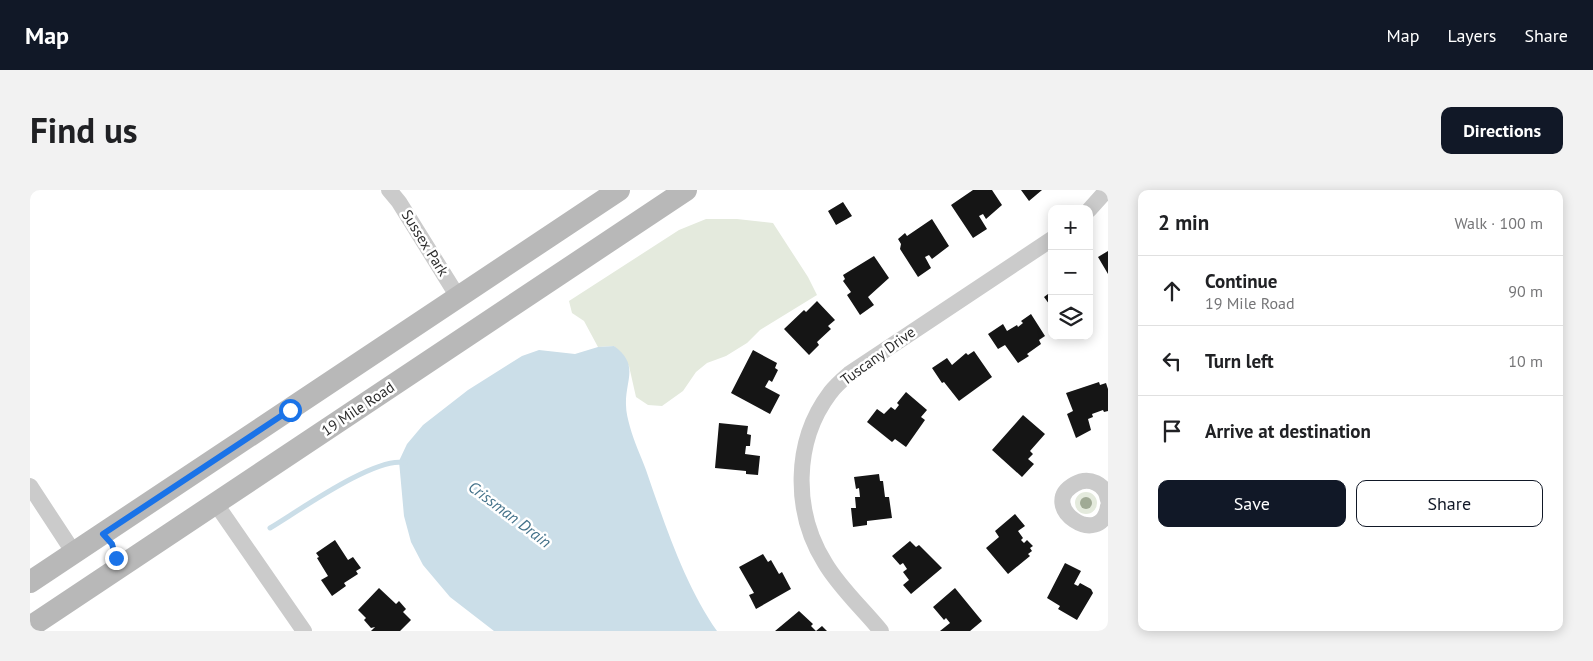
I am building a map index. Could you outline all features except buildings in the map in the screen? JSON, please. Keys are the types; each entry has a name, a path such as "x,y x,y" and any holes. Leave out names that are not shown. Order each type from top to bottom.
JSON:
{"main road":[{"path":"30,582 195,474 619,190"},
{"name":"19 Mile Road","path":"30,627 686,190"},
{"path":"521,256 531,264 535,273 533,288 528,296"},
{"path":"195,474 187,490 188,499 191,505 209,509"},
{"path":"103,534 115,551 113,567 109,574"}],"street":[{"name":"Sussex Park","path":"389,190 399,202 458,297"},
{"path":"1093,206 1107,190"},
{"name":"Tuscany Drive","path":"881,631 826,565 815,546 808,524 802,500 802,470 806,442 819,410 830,392 849,374 1048,242"},
{"path":"1107,493 1092,481 1077,482 1066,492 1064,499 1066,514 1077,524 1092,524 1107,512"},
{"path":"30,486 74,553"},
{"path":"209,509 304,631"}],"shaded area":[{"path":"706,219 737,219 773,223 808,277 817,295 760,330 747,343 726,356 707,363 696,372 683,391 662,406 648,405 636,397 629,366 614,346 598,347 584,321 572,313 569,301 679,230"},
{"path":"1086,492 1094,495 1097,503 1094,511 1086,514 1078,511 1075,503 1078,495"}],"water":[{"path":"614,346 622,353 629,366 626,408 633,438 685,574 717,631 494,631 450,597 423,565 411,542 404,516 399,461 407,444 423,425 468,390 522,356 539,350 575,354 598,347"}],"waterway":[{"name":"Crissman Drain","path":"270,528 337,486 357,476 392,463 405,463"}],"route":[{"path":"116,558 112,544 103,534 290,410"}]}
